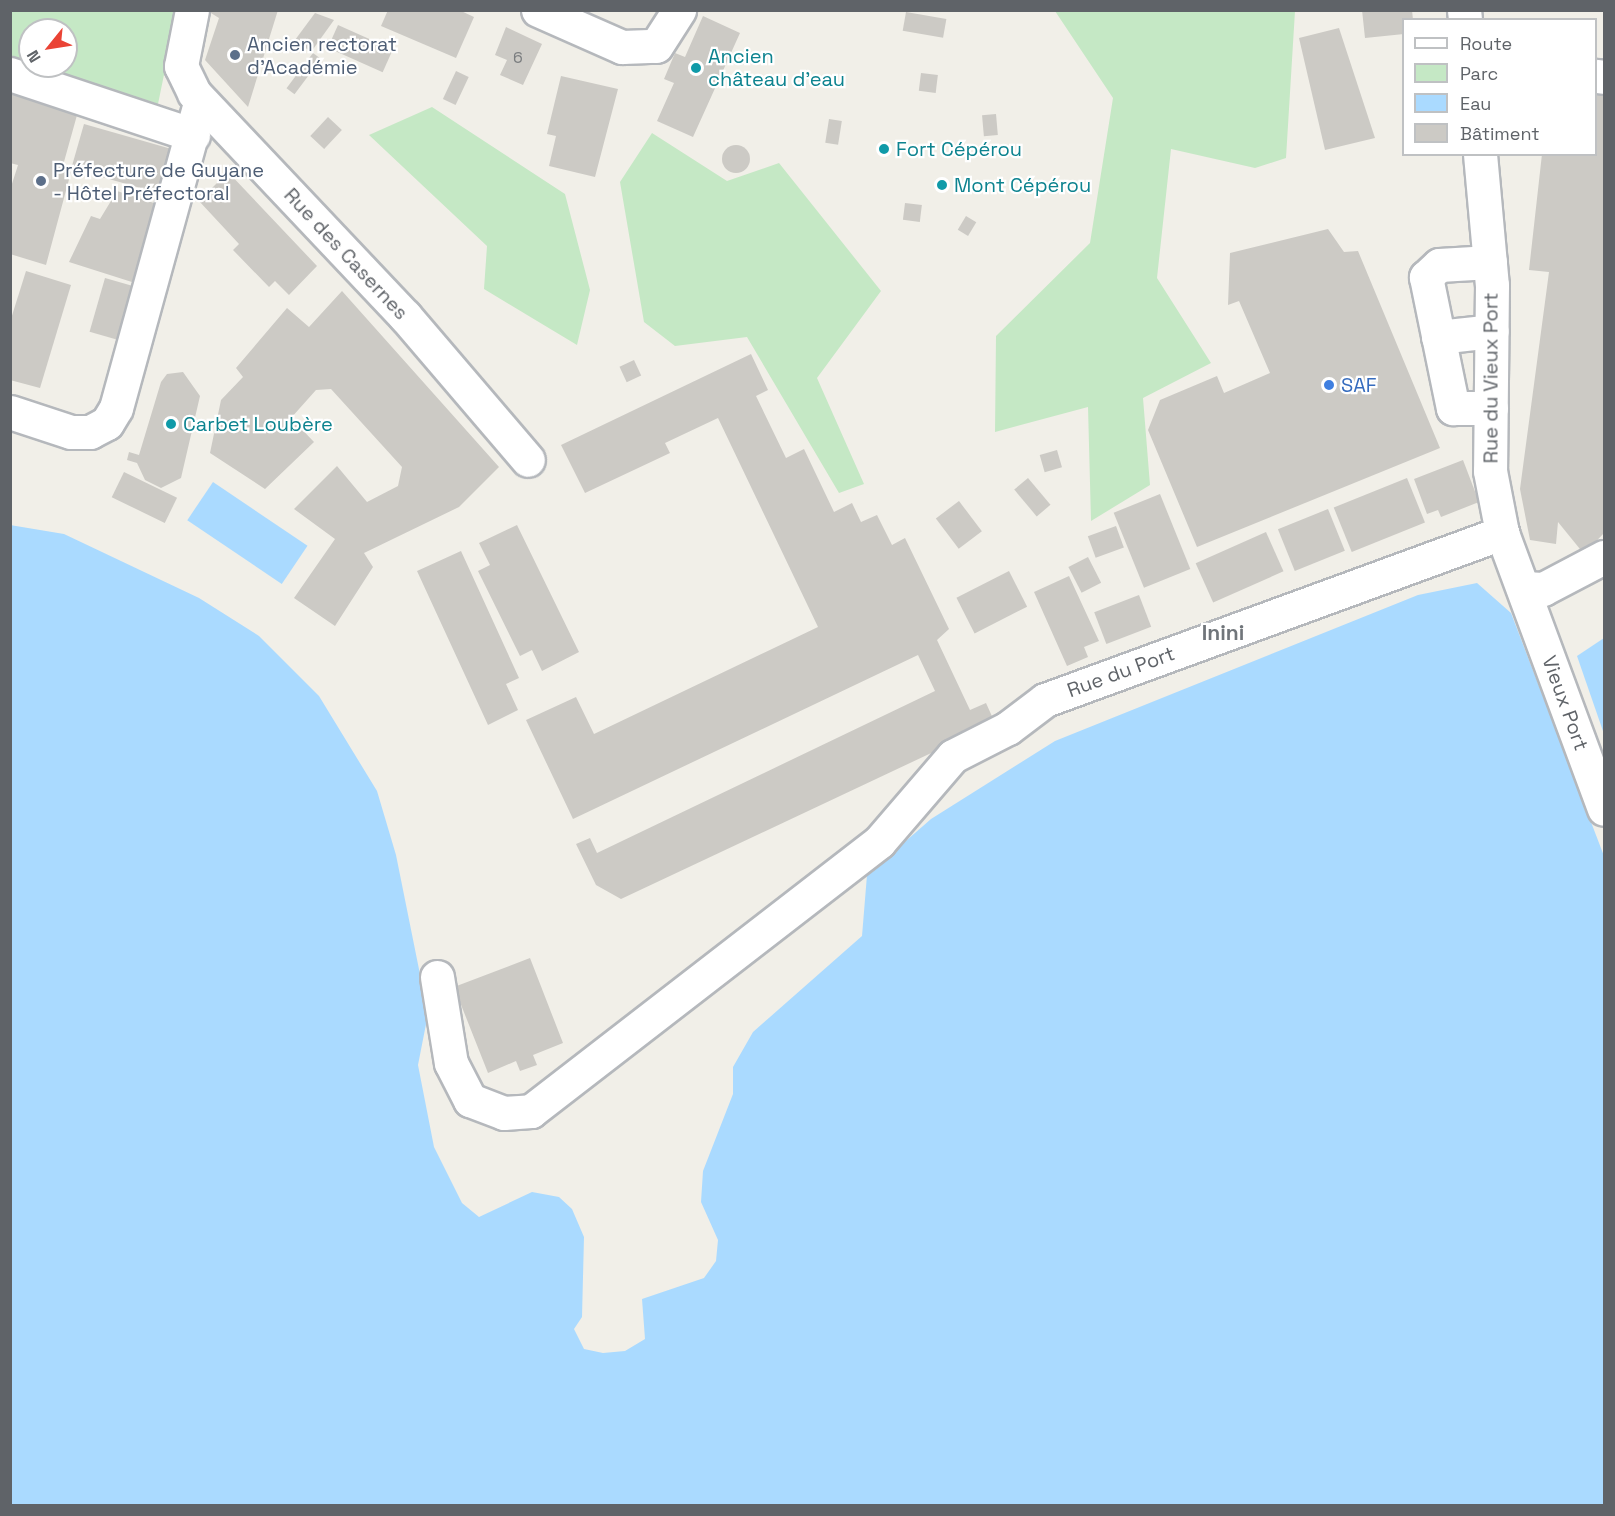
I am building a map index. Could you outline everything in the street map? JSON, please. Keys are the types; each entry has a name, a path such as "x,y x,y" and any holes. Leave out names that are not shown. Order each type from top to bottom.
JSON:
{"street":[{"name":"Rue des Casernes","path":"192,10 183,43 183,74 200,102 405,316 528,460"},
{"path":"538,10 622,47 656,46 679,10"},
{"path":"10,74 192,135"},
{"path":"10,412 71,432 90,432 107,423 200,102"},
{"name":"Rue du Vieux Port","path":"1480,156 1490,262 1492,331 1490,471 1502,533 1524,593"},
{"path":"1490,262 1455,261 1430,269 1426,277 1453,408 1491,408"},
{"path":"1438,337 1492,331"},
{"name":"Rue du Port","path":"437,976 451,1063 470,1100 504,1113 531,1111 879,842 953,756 1008,728 1045,700 1502,533"},
{"path":"1524,593 1543,589 1605,557"},
{"name":"Vieux Port","path":"1524,593 1605,809"}],"green space":[{"path":"11,11 177,11 158,104 75,78 78,78 78,18 18,18 18,60 11,58"},
{"path":"1055,11 1295,11 1286,158 1255,168 1171,149 1157,278 1211,363 1143,398 1150,485 1091,521 1088,407 995,432 996,336 1090,243 1113,98"},
{"path":"432,107 565,194 590,290 577,345 484,289 487,246 369,135"},
{"path":"652,133 727,181 779,163 881,291 817,378 864,484 839,493 747,337 675,346 644,322 620,182"}],"water":[{"path":"213,482 308,546 282,584 187,520"},
{"path":"10,525 64,534 199,598 259,636 319,696 377,791 396,855 428,1014 418,1065 434,1147 462,1203 479,1217 532,1192 559,1197 572,1209 584,1237 582,1317 574,1329 584,1349 603,1353 625,1351 645,1339 642,1299 704,1278 716,1261 718,1240 701,1202 703,1171 733,1094 733,1067 753,1032 862,936 867,875 931,819 1055,741 1418,595 1477,583 1511,613 1604,856 1604,1505 11,1505"},
{"path":"1604,638 1604,734 1577,656"}],"building":[{"name":"Ancien rectorat d'Académie","path":"206,10 278,10 248,107 205,60 219,18"},
{"path":"388,10 459,10 474,17 456,58 381,26"},
{"path":"1362,10 1412,10 1413,18 1402,18 1402,34 1365,38"},
{"path":"906,12 946,19 943,38 903,31"},
{"path":"315,13 334,20 311,52 295,40"},
{"name":"Ancien château d'eau","path":"703,16 740,33 693,137 657,121 674,83 664,79 675,53 685,57"},
{"path":"338,25 393,49 383,72 328,48"},
{"path":"506,27 542,44 523,85 500,75 507,60 495,55"},
{"path":"1339,28 1375,138 1325,150 1299,38"},
{"path":"313,53 321,59 295,94 287,88"},
{"path":"456,71 469,77 456,105 443,99"},
{"path":"921,73 938,75 936,93 919,91"},
{"path":"561,76 618,89 595,177 549,166 556,136 547,134"},
{"name":"Préfecture de Guyane - Hôtel Préfectoral","path":"10,88 79,108 62,169 71,172 46,265 10,254 10,190 18,165 10,163"},
{"path":"1597,94 1604,95 1604,533 1584,554 1558,522 1556,544 1530,540 1520,489 1549,272 1529,270 1542,156 1597,156"},
{"path":"996,114 998,135 984,136 982,115"},
{"path":"328,117 342,130 324,149 310,136"},
{"path":"829,119 842,121 838,145 825,143"},
{"path":"84,124 171,149 159,193 71,168"},
{"path":"736,145 746,149 750,159 746,169 736,173 726,169 722,159 726,149"},
{"path":"228,172 317,266 289,295 275,281 269,287 233,250 239,244 199,201"},
{"path":"117,191 157,204 135,283 69,262 91,216 100,219"},
{"path":"905,203 922,205 920,222 903,220"},
{"path":"966,216 976,222 968,236 958,230"},
{"name":"SAF","path":"1328,229 1344,252 1358,251 1440,448 1197,547 1148,430 1160,400 1217,376 1224,393 1270,373 1239,301 1228,305 1230,253"},
{"path":"26,271 71,285 40,388 10,380 10,322"},
{"path":"105,278 133,286 117,340 90,332"},
{"path":"342,291 499,467 459,507 364,553 373,567 335,626 294,598 335,539 294,509 337,466 367,502 398,486 402,467 331,389 316,390 291,418 314,442 265,489 210,453 221,400 243,377 236,368 287,308 309,327"},
{"path":"751,354 768,390 756,396 786,458 804,449 834,512 852,503 861,522 877,515 892,545 905,538 949,629 937,640 970,710 986,703 995,723 621,899 596,885 576,844 590,838 597,853 935,691 918,655 573,819 526,720 576,697 594,734 818,627 718,418 665,443 670,453 585,493 561,445"},
{"path":"634,360 641,375 627,382 619,367"},
{"name":"Carbet Loubère","path":"183,372 200,396 181,478 161,488 145,480 137,463 127,460 129,452 139,455 161,382 167,374"},
{"path":"1057,450 1062,467 1045,472 1040,455"},
{"path":"1463,460 1479,502 1441,517 1438,510 1427,514 1414,479"},
{"path":"124,472 177,498 165,523 112,497"},
{"path":"1028,478 1050,505 1037,516 1014,490"},
{"path":"1407,478 1425,523 1352,552 1334,508"},
{"path":"1160,494 1190,569 1144,588 1114,513"},
{"path":"959,501 982,531 959,549 936,518"},
{"path":"1328,509 1345,551 1295,571 1278,529"},
{"path":"517,525 579,652 542,671 532,650 520,656 478,571 490,565 479,543"},
{"path":"1116,526 1124,548 1096,558 1088,536"},
{"path":"1266,532 1283,571 1213,603 1196,563"},
{"path":"461,551 519,678 506,684 518,710 488,725 417,571"},
{"path":"1088,557 1101,583 1082,593 1068,567"},
{"path":"1009,571 1027,607 975,633 956,598"},
{"path":"1069,576 1099,641 1084,647 1088,657 1067,666 1034,592"},
{"path":"1139,595 1151,627 1106,644 1094,612"},
{"path":"530,958 563,1043 533,1055 537,1065 520,1071 516,1061 488,1073 454,987"}],"place":[{"name":"Ancien rectorat d'Académie","path":"235,55"},
{"name":"Ancien château d'eau","path":"696,68"},
{"name":"Fort Cépérou","path":"884,149"},
{"name":"Préfecture de Guyane - Hôtel Préfectoral","path":"41,181"},
{"name":"Mont Cépérou","path":"942,185"},
{"name":"SAF","path":"1329,385"},
{"name":"Carbet Loubère","path":"171,424"}],"district":[{"name":"Inini","path":"1223,633"}]}
